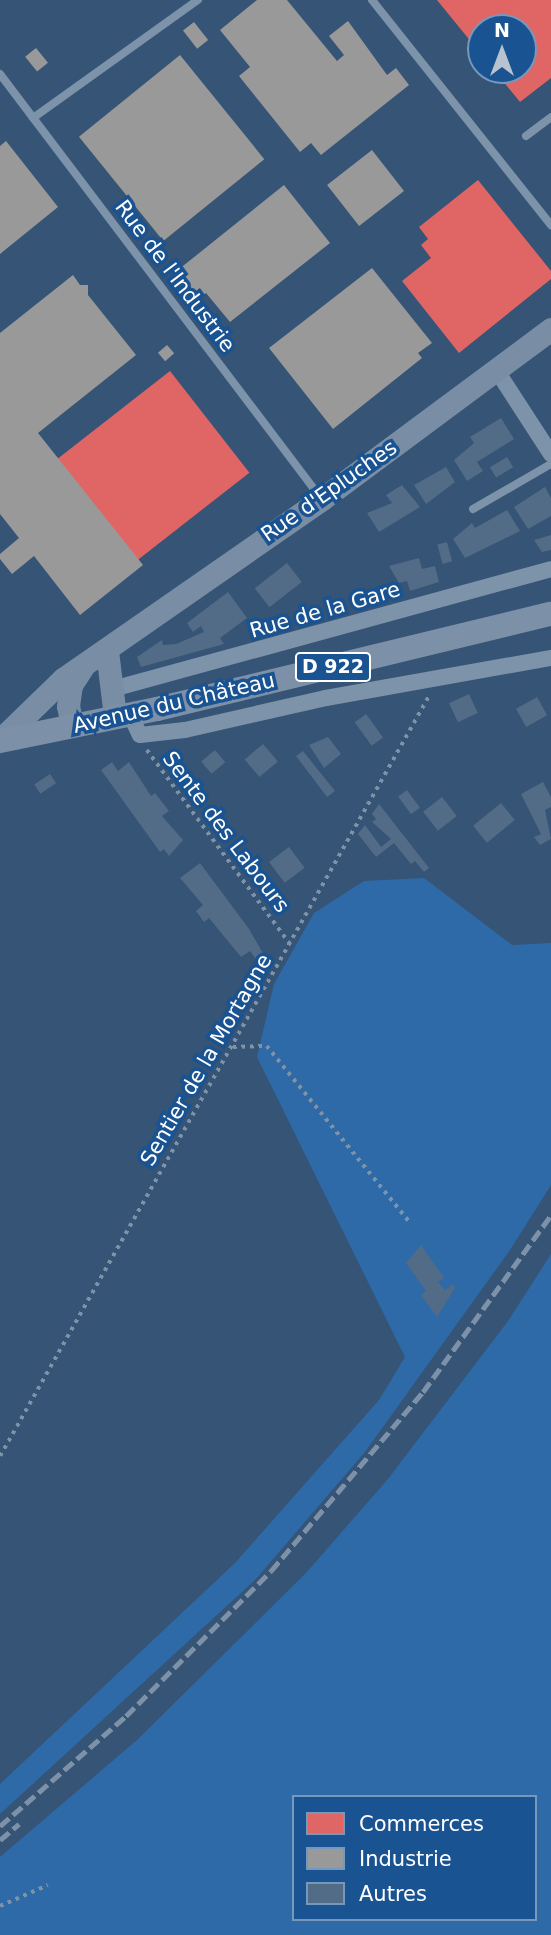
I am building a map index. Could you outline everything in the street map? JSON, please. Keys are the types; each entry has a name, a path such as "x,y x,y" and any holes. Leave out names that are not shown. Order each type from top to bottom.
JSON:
{"main road":[{"name":"Avenue du Château","path":"0,740 72,726 128,722 551,614"}],"street":[{"name":"Rue d'Epluches","path":"0,740 55,686 270,531 322,499 551,329"},
{"path":"497,371 551,454"},
{"name":"Rue de la Gare","path":"109,690 551,569"},
{"path":"107,651 109,690 128,722 185,730 326,698 551,658"},
{"path":"72,726 69,695 82,668"}],"lane":[{"path":"33,118 198,0"},
{"path":"372,0 551,225"},
{"name":"Rue de l'Industrie","path":"0,74 322,499"},
{"path":"526,136 551,117"},
{"path":"473,509 551,464"}],"path":[{"name":"Sentier de la Mortagne","path":"0,1456 291,945 438,679"},
{"name":"Sente des Labours","path":"128,722 152,761 291,945"},
{"path":"233,1047 267,1046 411,1224"},
{"path":"0,1906 48,1885"}],"shaded area":[{"path":"424,878 512,945 551,943 551,1185 510,1250 365,1452 255,1580 0,1814 0,1784 235,1563 379,1400 405,1357 257,1057 274,984 314,913 364,881"},
{"path":"551,1254 551,1935 0,1935 0,1857 137,1740 306,1573 388,1479 508,1321"}],"building: Commerces":[{"path":"437,0 551,0 551,78 520,102 505,84 537,84 537,14 467,14 467,37"},
{"path":"478,180 551,271 551,279 459,353 402,281 431,258 421,245 428,239 419,227"},
{"path":"170,371 249,473 137,561 57,459"}],"building: Industrie":[{"path":"257,0 287,0 337,61 344,55 329,36 348,21 387,75 396,68 409,85 321,155 311,143 300,152 239,76 250,67 220,30"},
{"path":"194,22 208,40 197,49 183,31"},
{"path":"36,48 48,63 37,72 25,57"},
{"path":"180,55 264,159 163,241 79,137"},
{"path":"6,141 58,207 0,254 0,146"},
{"path":"372,150 404,191 359,226 327,185"},
{"path":"284,185 330,243 230,322 206,293 195,302 173,274"},
{"path":"372,268 432,343 418,353 422,358 333,429 269,348"},
{"path":"73,275 80,285 88,285 88,295 136,355 38,433 143,565 80,615 34,556 12,574 0,559 0,554 19,538 0,514 0,333"},
{"path":"167,345 174,353 165,361 158,353"}],"building: Autres":[{"path":"501,418 514,439 477,462 483,471 467,481 454,460 474,443 470,437"},
{"path":"507,457 513,467 496,478 490,467"},
{"path":"446,467 455,482 426,504 414,485"},
{"path":"402,485 420,507 379,532 367,513 392,503 386,495"},
{"path":"545,487 551,498 551,516 528,529 514,507"},
{"path":"507,510 520,531 465,558 453,539 472,523 475,528"},
{"path":"551,535 551,550 542,552 534,540"},
{"path":"447,542 452,561 443,564 437,545"},
{"path":"419,558 422,569 435,566 439,582 410,591 407,581 399,583 389,566"},
{"path":"287,563 302,582 269,607 255,588"},
{"path":"228,592 247,618 220,638 224,644 141,667 137,657 162,640 163,645 176,644 204,632 201,626 193,632 187,623"},
{"path":"469,694 478,713 458,722 449,703"},
{"path":"537,697 547,715 526,727 516,709"},
{"path":"366,714 383,737 372,746 355,722"},
{"path":"328,737 341,754 324,768 309,745"},
{"path":"263,744 278,762 259,777 245,759"},
{"path":"215,750 225,762 211,774 201,762"},
{"path":"303,751 335,791 327,797 296,756"},
{"path":"112,762 118,771 129,762 151,796 155,793 169,811 162,816 183,840 169,856 164,849 160,852 101,770"},
{"path":"50,774 56,783 40,794 34,785"},
{"path":"543,782 551,797 551,807 545,810 551,839 540,845 534,837 541,834 521,794"},
{"path":"407,790 420,808 411,814 398,796"},
{"path":"442,797 457,816 438,831 423,812"},
{"path":"501,803 515,820 487,843 473,826"},
{"path":"379,804 429,868 424,872 415,861 411,864 394,843 376,857 358,834 365,825 381,847 391,839 372,822 376,819 372,814"},
{"path":"289,847 305,868 285,883 269,862"},
{"path":"200,863 249,929 264,955 257,961 250,951 241,957 209,918 204,922 196,911 203,905 180,878"},
{"path":"421,1245 444,1278 438,1282 445,1290 453,1284 455,1288 437,1317 421,1295 426,1291 406,1263"}],"railway":[{"path":"0,1826 126,1716 271,1571 423,1392 551,1215"},
{"path":"0,1840 19,1824"}]}
